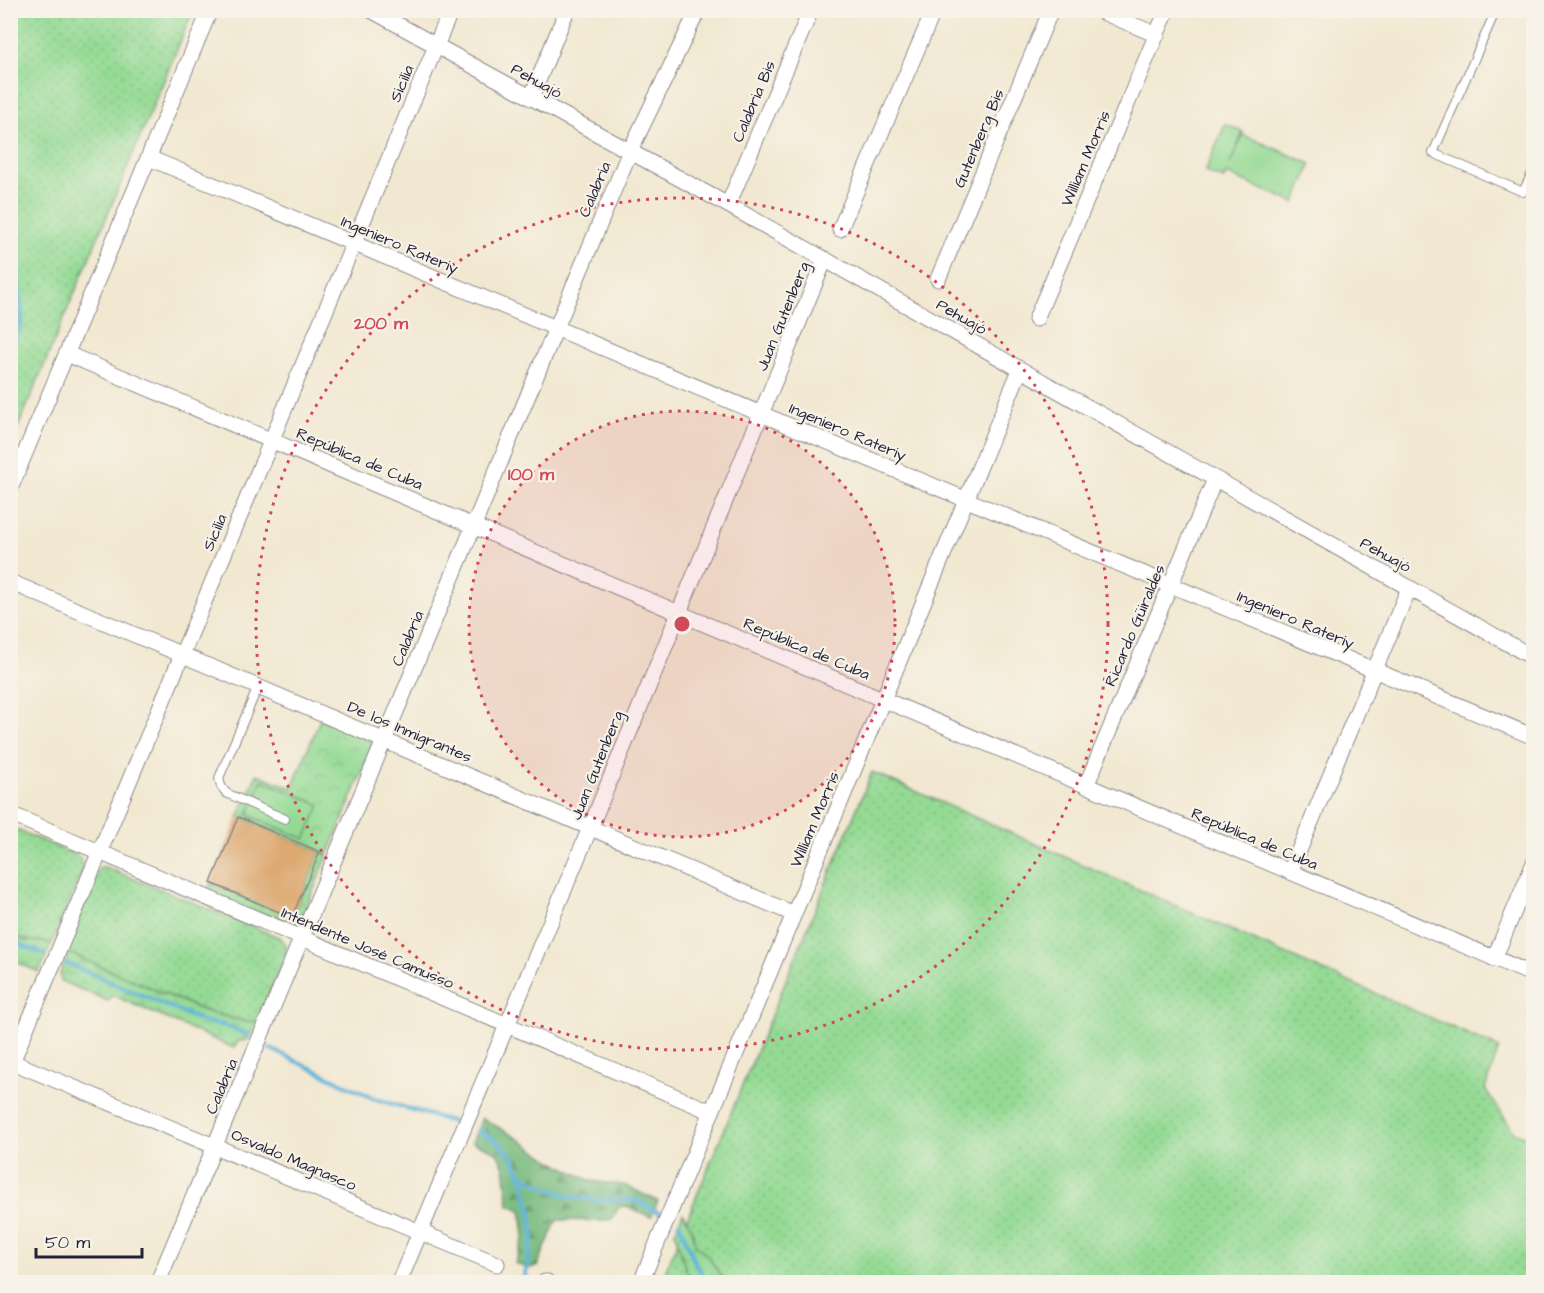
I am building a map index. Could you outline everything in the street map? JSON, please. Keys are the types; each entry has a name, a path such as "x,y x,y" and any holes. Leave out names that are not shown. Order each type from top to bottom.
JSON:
{"street":[{"path":"10,489 210,10"},
{"name":"Pehuajó","path":"371,10 630,151 1533,658"},
{"name":"Sicilia","path":"11,1063 450,10"},
{"path":"531,98 567,10"},
{"name":"Calabria","path":"158,1282 630,151 698,10"},
{"name":"Calabria Bis","path":"728,206 811,10"},
{"path":"840,229 934,10"},
{"name":"Gutenberg Bis","path":"938,279 1051,10"},
{"path":"1098,10 1157,35"},
{"name":"William Morris","path":"1036,319 1167,10"},
{"name":"Ingeniero Rateriy","path":"149,158 1533,737"},
{"name":"Juan Gutenberg","path":"399,1282 825,260"},
{"name":"República de Cuba","path":"67,354 1533,975"},
{"name":"William Morris","path":"641,1282 1020,370"},
{"name":"Ricardo Güiraldes","path":"1086,786 1215,479"},
{"name":"De los Inmigrantes","path":"10,582 794,914"},
{"path":"1290,872 1409,588"},
{"name":"Intendente José Camusso","path":"10,814 712,1112"},
{"path":"1494,958 1533,863"},
{"name":"Osvaldo Magnasco","path":"11,1063 497,1264"}],"lane":[{"path":"1496,10 1433,153 1523,192 1533,169"},
{"path":"258,687 219,778 226,793 285,819"}],"green space":[{"path":"10,11 193,11 11,444"},
{"path":"1225,124 1243,132 1230,164 1243,135 1311,164 1295,203 1226,174 1224,179 1205,172"},
{"path":"321,717 373,742 328,855 238,817 257,774 292,788"},
{"path":"872,772 1499,1048 1485,1089 1514,1132 1533,1140 1533,1282 661,1282"},
{"path":"262,780 320,805 305,839 248,815"},
{"path":"10,827 78,856 82,861 83,869 52,943 25,940 11,934"},
{"path":"320,852 328,855 299,925 295,928 206,894 211,883 288,915 294,912"},
{"path":"100,867 105,867 281,938 286,945 286,954 257,1021 246,1022 205,1011 64,951"},
{"path":"10,934 25,940 52,943 39,972 11,960"},
{"path":"69,953 205,1011 246,1022 257,1021 248,1040 238,1041 234,1048 112,995 108,1001 61,981 60,973"},
{"path":"482,1118 553,1162 591,1181 624,1185 658,1201 651,1217 625,1206 619,1207 612,1219 557,1220 537,1267 531,1268 515,1263 524,1237 521,1210 509,1205 504,1167 497,1152 472,1142"},
{"path":"683,1213 691,1227 696,1245 709,1257 724,1282 693,1282 686,1270 675,1232"}],"building":[{"path":"238,817 320,852 294,912 286,915 211,883"}],"waterway":[{"path":"10,19 13,37 10,92"},
{"path":"10,205 19,231 16,254 22,320 13,346 10,370"},
{"path":"10,941 44,954"},
{"path":"66,963 205,1022 223,1025 249,1035"},
{"path":"269,1048 373,1098 453,1122"},
{"path":"478,1130 498,1142 513,1158 521,1175 546,1188 572,1197 593,1200 634,1200 660,1213"},
{"path":"521,1175 530,1207 533,1235 524,1282"},
{"path":"679,1223 696,1265 708,1282"}]}
